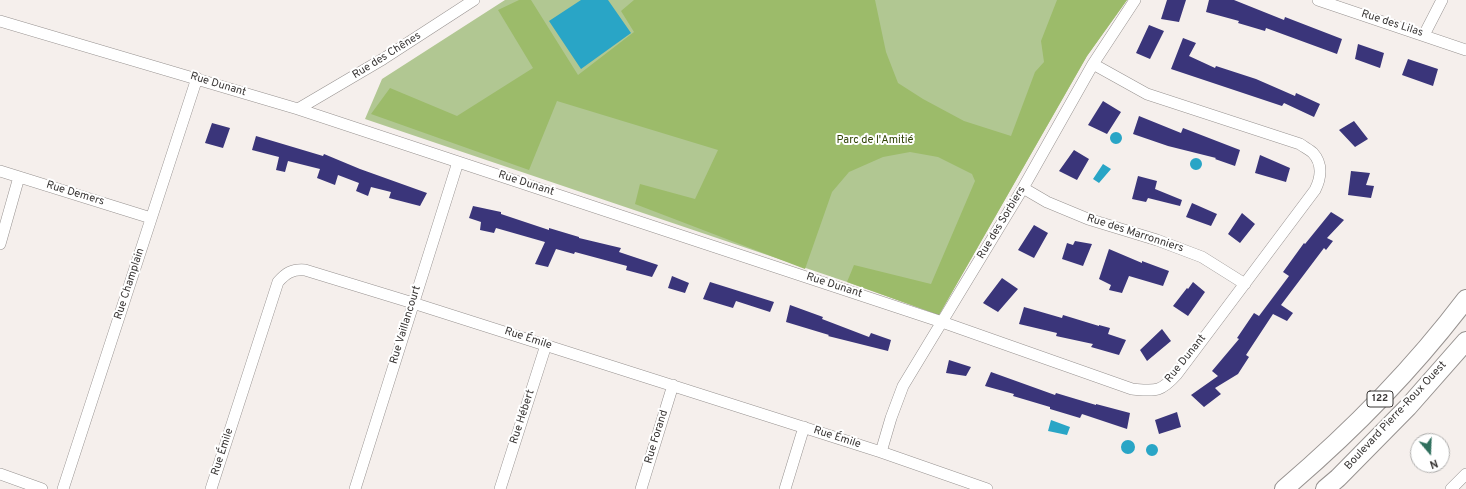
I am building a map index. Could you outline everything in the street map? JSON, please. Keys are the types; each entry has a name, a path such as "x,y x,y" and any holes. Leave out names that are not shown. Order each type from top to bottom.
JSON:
{"main road":[{"name":"Boulevard Pierre-Roux Ouest","path":"1284,489 1319,460 1387,393 1466,299"},
{"name":"Boulevard Pierre-Roux Ouest","path":"1325,489 1338,478 1408,407 1466,341"}],"street":[{"name":"Rue des Chênes","path":"298,109 383,59 474,0"},
{"name":"Rue des Sorbiers","path":"881,452 891,418 903,386 1023,188 1093,64 1135,0"},
{"name":"Rue des Lilas","path":"1318,0 1424,34 1466,50"},
{"path":"1424,34 1442,0"},
{"name":"Rue Dunant","path":"0,21 298,109 942,322 1132,389 1152,391 1162,387 1177,374 1315,190 1319,181 1320,167 1313,153 1300,144 1147,94 1093,64"},
{"name":"Rue Champlain","path":"63,489 196,78"},
{"name":"Rue Vaillancourt","path":"355,489 458,162"},
{"name":"Rue Demers","path":"0,171 151,218"},
{"path":"0,244 19,177"},
{"name":"Rue des Marronniers","path":"1023,188 1047,202 1088,219 1157,240 1202,257 1244,284"},
{"name":"Rue Émile","path":"211,489 278,282 286,273 297,269 305,270 413,303 804,427 987,489"},
{"name":"Rue Hébert","path":"500,489 546,345"},
{"name":"Rue Forand","path":"640,489 672,385"},
{"path":"785,489 804,427"},
{"path":"0,474 42,489"},
{"path":"1451,489 1466,474"}],"green space":[{"name":"Parc de l'Amitié","path":"505,0 1127,0 1087,56 939,315 847,282 365,119 382,79"},
{"path":"519,0 531,0 578,75 634,32 621,11 634,0 875,0 886,52 898,83 923,99 964,121 1011,136 1035,72 1044,62 1041,41 1057,0 1127,0 1087,56 939,315 847,282 854,265 931,284 975,181 972,174 938,157 910,152 883,157 849,172 832,192 805,269 635,204 640,184 695,199 718,150 557,101 529,170 371,114 390,88 457,116 533,68 498,10"}],"water":[{"path":"581,0 608,0 631,33 581,69 549,21"},
{"path":"1114,132 1118,132 1122,138 1118,144 1114,144 1110,140 1110,136"},
{"path":"1194,158 1198,158 1202,164 1198,170 1194,170 1190,166 1190,162"},
{"path":"1103,164 1111,169 1099,183 1093,179"},
{"path":"1051,420 1070,427 1067,435 1048,431"},
{"path":"1125,440 1131,440 1135,444 1135,450 1131,454 1125,454 1121,450 1121,444"},
{"path":"1154,444 1157,445 1157,455 1150,456 1147,455 1146,448 1147,445"}],"building":[{"path":"1167,0 1186,0 1179,22 1161,19"},
{"path":"1209,0 1234,0 1284,20 1285,17 1342,39 1337,54 1266,28 1265,31 1238,23 1239,21 1206,12"},
{"path":"1149,25 1164,31 1150,59 1136,53"},
{"path":"1183,38 1196,43 1189,56 1215,68 1216,66 1256,79 1295,96 1296,93 1320,104 1314,117 1284,103 1282,106 1171,69"},
{"path":"1358,44 1384,53 1380,68 1355,59"},
{"path":"1408,59 1438,69 1433,86 1402,75"},
{"path":"1103,101 1121,112 1107,134 1088,125"},
{"path":"1139,116 1181,133 1183,128 1240,150 1235,166 1215,159 1216,158 1168,146 1133,134"},
{"path":"1354,121 1368,139 1355,147 1339,130"},
{"path":"212,123 230,128 223,148 205,143"},
{"path":"256,136 323,156 324,154 360,169 427,193 420,206 389,198 391,192 371,187 368,196 356,191 359,183 338,175 335,185 317,178 320,169 288,161 285,172 276,170 279,157 252,150"},
{"path":"1074,150 1089,159 1077,180 1059,171"},
{"path":"1260,155 1290,168 1286,182 1255,173"},
{"path":"1351,171 1370,173 1366,185 1374,186 1371,198 1348,195"},
{"path":"1138,176 1157,181 1155,189 1182,200 1180,206 1148,198 1146,202 1132,199"},
{"path":"1192,203 1217,214 1211,226 1186,217"},
{"path":"473,206 501,212 501,214 549,230 549,228 579,238 621,248 619,252 658,265 652,277 626,270 627,266 575,252 574,254 556,249 548,267 535,264 545,242 496,228 494,233 480,230 481,222 469,218"},
{"path":"1331,212 1344,220 1327,238 1333,241 1326,250 1324,248 1281,305 1293,313 1287,321 1273,314 1246,355 1249,357 1238,374 1215,388 1221,394 1204,407 1191,395 1218,376 1212,371 1239,339 1237,338 1254,313 1259,316 1289,276 1283,272 1304,243 1305,244"},
{"path":"1242,213 1255,224 1240,243 1228,234"},
{"path":"1034,225 1048,233 1034,258 1018,250"},
{"path":"1075,241 1092,244 1083,266 1062,259 1067,243 1073,245"},
{"path":"1109,249 1142,263 1142,261 1169,271 1163,286 1129,276 1122,293 1109,290 1111,285 1099,279"},
{"path":"672,276 689,283 685,293 668,288"},
{"path":"1002,278 1018,289 998,312 983,303"},
{"path":"710,282 774,302 770,312 736,301 733,308 703,299"},
{"path":"1193,282 1205,292 1188,316 1173,306"},
{"path":"790,305 823,317 822,319 869,337 871,333 891,340 888,351 828,336 829,335 786,322"},
{"path":"1024,307 1062,318 1063,315 1110,328 1108,334 1126,340 1119,355 1091,347 1093,344 1056,336 1057,333 1019,324"},
{"path":"1162,329 1171,341 1147,361 1140,350"},
{"path":"949,360 971,367 966,376 946,373"},
{"path":"991,372 1055,395 1056,393 1130,413 1127,429 1082,414 1080,418 1050,409 1050,407 1013,396 1014,394 985,386"},
{"path":"1177,412 1181,427 1159,434 1155,420"}]}
